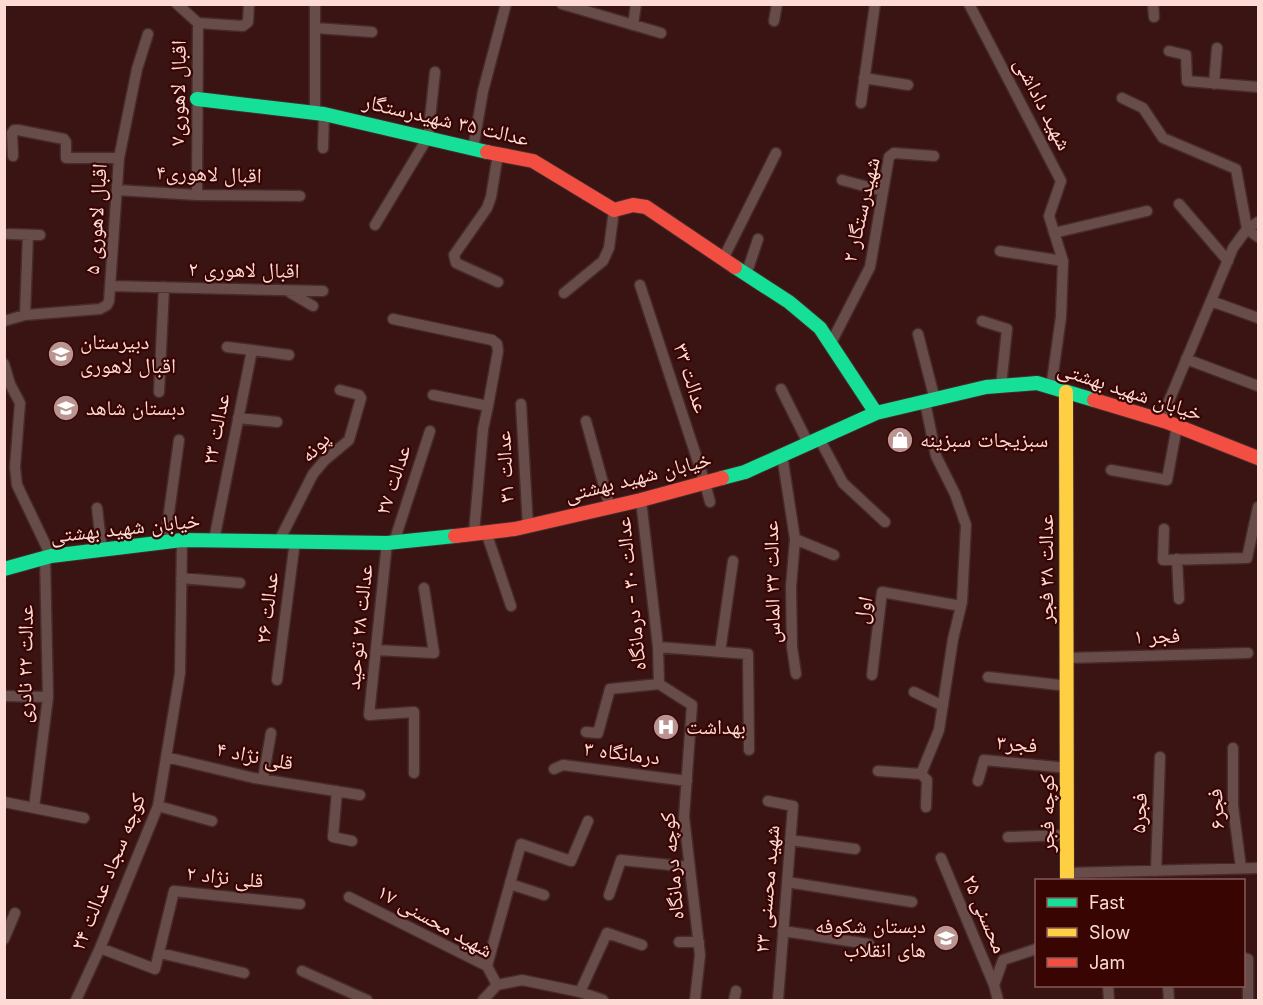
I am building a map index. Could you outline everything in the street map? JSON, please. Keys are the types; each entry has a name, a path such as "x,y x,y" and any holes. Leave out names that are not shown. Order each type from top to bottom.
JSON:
{"main road":[{"name":"عدالت ۳۵ شهیدرستگار","path":"197,99 320,113 533,161 614,210"},
{"path":"614,210 633,205 646,207 789,302 820,327 876,413"},
{"name":"خیابان شهید بهشتی","path":"4,569 48,557 182,540 391,542 528,526 610,508 745,471 876,413 986,387 1037,383 1161,420 1258,458"},
{"name":"عدالت ۳۸ فجر","path":"1066,392 1068,745"},
{"name":"کوچه فجر","path":"1067,877 1068,745"}],"street":[{"path":"177,4 198,23"},
{"name":"اقبال لاهوری۷","path":"196,195 198,23 243,26 248,22 249,4"},
{"path":"315,4 322,148"},
{"path":"473,149 483,92 507,4"},
{"path":"562,4 661,33"},
{"path":"633,25 636,4"},
{"path":"774,21 777,4"},
{"path":"861,103 875,4"},
{"path":"1153,4 1154,17"},
{"name":"شهید داداشی","path":"971,8 1061,181 1049,216 1054,233"},
{"path":"315,28 372,32"},
{"name":"اقبال لاهوری ۵","path":"4,321 25,315 100,309 107,305 119,158 137,69 148,34"},
{"path":"1214,84 1217,48"},
{"path":"1169,51 1186,55 1187,81 1258,87"},
{"path":"375,225 428,137 435,72"},
{"path":"864,78 908,85"},
{"path":"1122,98 1143,108 1163,138 1236,169 1247,229 1258,237"},
{"path":"13,156 12,133 18,130 64,139 66,162 119,158"},
{"path":"723,259 776,153"},
{"path":"498,154 487,208 454,255 456,263 498,282"},
{"name":"شهیدرستگار ۲","path":"831,343 870,267 891,154 934,156"},
{"path":"842,180 883,192"},
{"name":"اقبال لاهوری۴","path":"117,190 196,195 300,196"},
{"path":"1179,204 1228,261"},
{"path":"564,293 603,261 609,248 614,210"},
{"path":"1052,388 1061,317 1063,261 1054,233 1147,211"},
{"path":"1161,420 1233,248 1247,229 1258,222"},
{"path":"9,234 40,235"},
{"path":"25,315 28,235"},
{"path":"746,274 758,239"},
{"path":"1000,251 1063,261"},
{"name":"عدالت ۳۳","path":"640,285 710,502"},
{"name":"اقبال لاهوری ۲","path":"110,286 323,291"},
{"name":"اقبال لاهوری ۲","path":"159,392 164,288"},
{"path":"286,290 313,306"},
{"path":"1211,301 1258,318"},
{"path":"393,319 492,340 497,344 498,351 483,429 480,532 511,606"},
{"path":"982,321 1006,329 1001,386"},
{"path":"918,334 930,401 936,456 955,494 966,525 961,606 953,639 939,730 921,774"},
{"path":"227,347 289,355"},
{"name":"عدالت ۲۳","path":"214,540 252,350"},
{"path":"1186,359 1258,386"},
{"path":"4,364 7,384 20,404 10,468 48,557"},
{"path":"781,389 843,483 885,522"},
{"name":"پونه","path":"279,541 313,474 324,461 349,440 361,398 359,395 340,390"},
{"path":"433,395 488,406"},
{"name":"عدالت ۳۱","path":"521,404 528,526"},
{"path":"238,418 277,422"},
{"path":"586,421 610,508"},
{"path":"1111,470 1167,480 1177,426"},
{"name":"عدالت ۲۷","path":"391,542 430,431"},
{"path":"165,542 179,440"},
{"name":"عدالت ۳۲ الماس","path":"782,455 795,538 791,587 792,647 796,674"},
{"name":"عدالت ۳۰ - درمانگاه","path":"641,500 658,647 659,684"},
{"path":"1164,529 1163,560 1247,558 1258,507"},
{"path":"97,508 102,550"},
{"path":"795,538 834,555"},
{"name":"کوچه سجاد عدالت ۲۴","path":"76,1000 100,948 158,806 180,673 182,540"},
{"name":"عدالت ۲۶","path":"278,680 295,541"},
{"name":"عدالت ۲۸ توحید","path":"391,542 369,715 414,712 414,773"},
{"name":"عدالت ۲۲ نادری","path":"34,808 48,697 48,557"},
{"path":"1177,559 1179,599"},
{"path":"720,652 733,561"},
{"path":"181,578 240,583"},
{"path":"376,650 434,652 424,588"},
{"name":"اول","path":"872,675 882,592 961,606"},
{"path":"658,647 748,654 749,750"},
{"name":"فجر ۱","path":"1067,658 1248,653"},
{"path":"988,677 1068,686"},
{"path":"586,732 598,733 610,689 659,684"},
{"name":"کوچه درمانگاه","path":"659,684 692,705 684,817 700,955 695,1000"},
{"path":"914,692 943,706"},
{"path":"4,696 48,697"},
{"path":"263,779 271,733"},
{"name":"فجر۶","path":"1233,747 1233,806 1241,868"},
{"name":"قلی نژاد ۴","path":"166,757 263,779 360,795"},
{"name":"فجر۵","path":"1156,871 1161,757"},
{"name":"فجر۳","path":"978,780 984,760 1068,768"},
{"name":"درمانگاه ۳","path":"554,770 563,765 687,781"},
{"path":"878,771 921,774 927,780 926,807"},
{"path":"337,791 333,837 352,841"},
{"name":"شهید محسنی ۲۳","path":"768,801 793,806 778,1000"},
{"path":"4,802 84,818"},
{"path":"158,806 212,821"},
{"path":"487,966 521,844 571,861 588,821"},
{"path":"1008,837 1068,836"},
{"path":"790,840 855,849"},
{"name":"محسنی ۲۵","path":"941,858 998,1000"},
{"path":"609,895 621,860 690,867"},
{"path":"1067,877 1156,871 1258,868"},
{"path":"787,882 912,902"},
{"path":"510,884 544,895"},
{"name":"قلی نژاد ۲","path":"160,953 174,891 300,904"},
{"name":"شهید محسنی ۱۷","path":"350,897 487,966 497,986"},
{"path":"4,939 15,913"},
{"path":"783,931 869,944"},
{"path":"580,992 607,933 642,945"},
{"path":"679,942 699,942"},
{"path":"100,948 155,969 160,953 244,973"},
{"path":"993,985 1003,960 1035,949"},
{"path":"1245,958 1248,959 1248,1000"},
{"path":"302,971 367,1000"},
{"path":"483,1000 497,986 522,980 580,992 603,1000"}],"traffic: fast":[{"path":"197,99 324,114 487,152"},
{"path":"735,267 789,302 820,328 876,413"},
{"path":"722,478 745,472 876,413 986,387 1037,383 1094,400"},
{"path":"4,569 51,556 182,540 387,543 455,536"}],"traffic: slow":[{"path":"1066,392 1067,879"}],"traffic: jam":[{"path":"487,152 533,161 614,210 633,205 646,207 735,267"},
{"path":"1094,400 1167,422 1258,458"},
{"path":"455,536 515,529 641,500 722,478"}],"place":[{"name":"دبیرستان اقبال لاهوری","path":"61,354"},
{"name":"دبستان شاهد","path":"66,408"},
{"name":"سبزیجات سبزینه","path":"900,440"},
{"name":"بهداشت","path":"666,727"},
{"name":"دبستان شکوفه های انقلاب","path":"946,938"}]}
